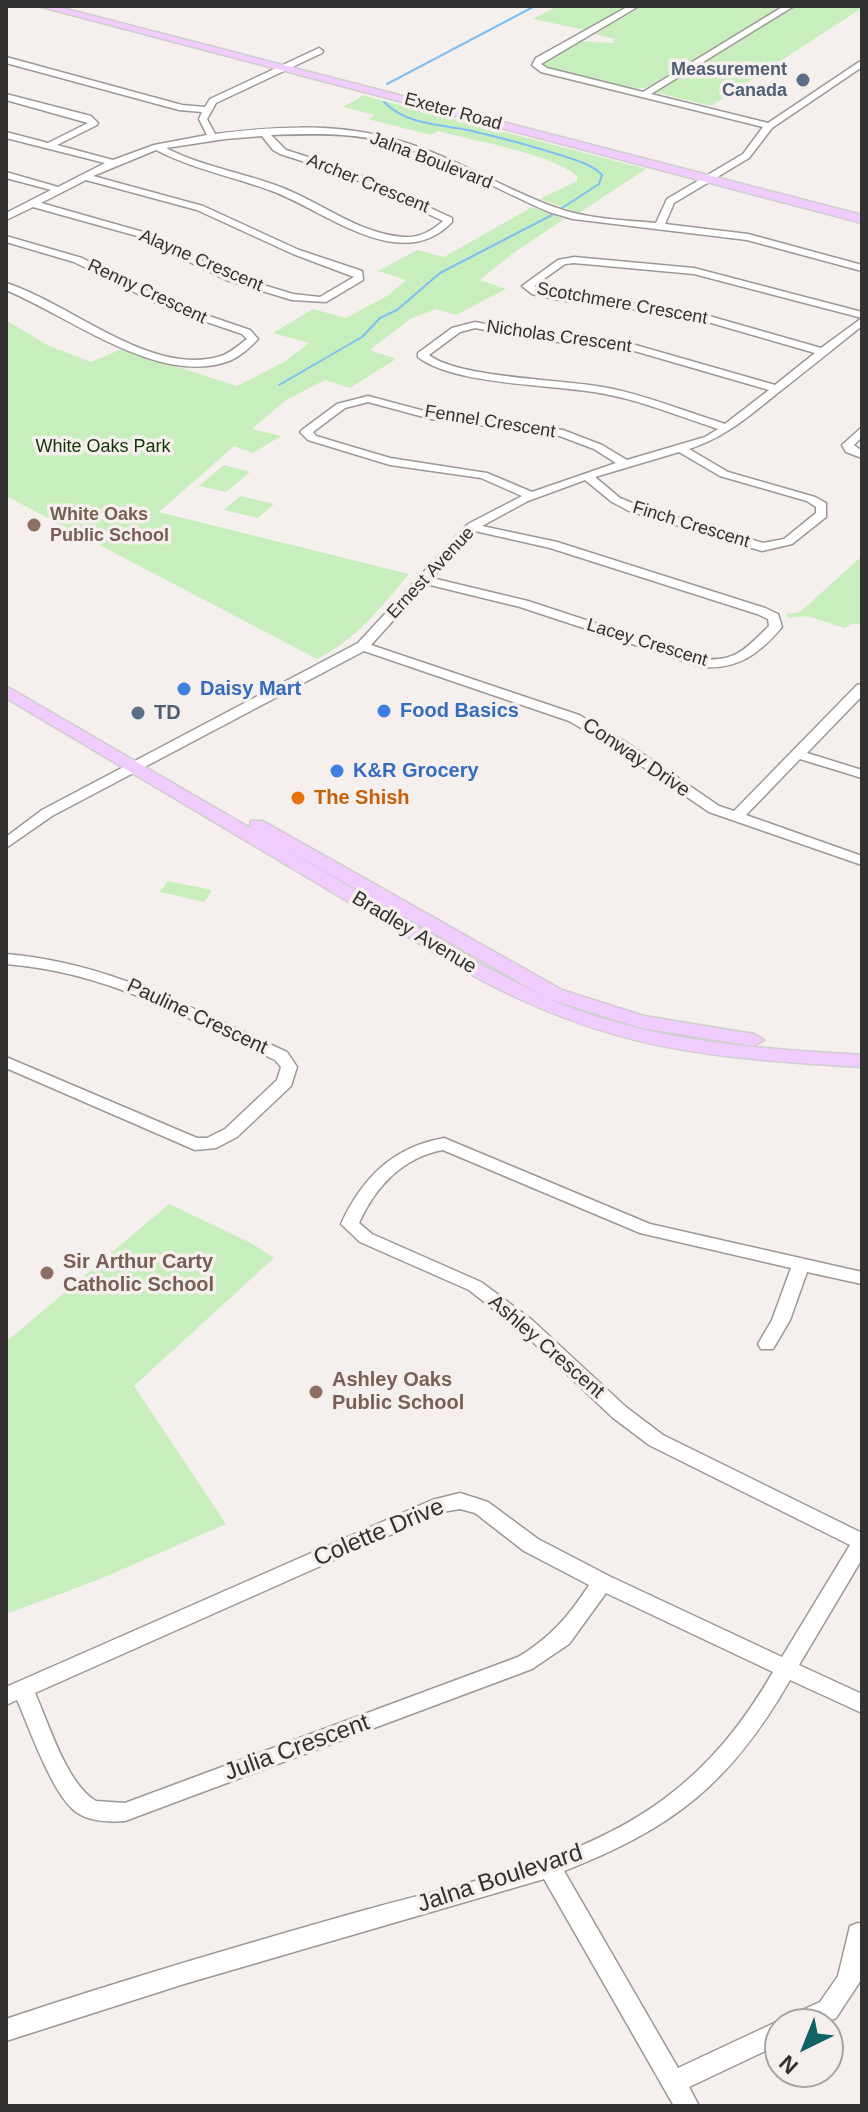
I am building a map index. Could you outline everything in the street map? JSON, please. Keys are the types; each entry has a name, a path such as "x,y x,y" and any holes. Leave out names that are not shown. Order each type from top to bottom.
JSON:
{"main road":[{"name":"Exeter Road","path":"43,6 862,219"},
{"name":"Bradley Avenue","path":"6,677 140,764 477,970 543,1005 586,1022 685,1046 862,1061"},
{"name":"Bradley Avenue","path":"6,691 555,994 673,1029 738,1038 862,1048"}],"street":[{"path":"635,6 539,60 536,65 544,70 769,126"},
{"path":"644,95 790,6"},
{"path":"213,139 205,128 206,110 213,101 319,51"},
{"path":"6,60 182,108 206,110"},
{"path":"659,228 670,201 746,156 769,126 862,63"},
{"path":"6,97 88,118 94,123 49,146"},
{"name":"Jalna Boulevard","path":"6,217 115,163 157,147 265,134 329,131 373,136 413,150 552,210 596,221 748,237 862,268"},
{"name":"Archer Crescent","path":"157,147 200,169 278,189 364,230 393,238 423,238 449,220 349,173 283,152 265,134"},
{"path":"6,135 115,163"},
{"path":"6,175 60,190"},
{"name":"Alayne Crescent","path":"33,204 140,234 230,278 292,297 322,300 359,278 358,273 347,268 305,256 200,208 86,177"},
{"name":"Renny Crescent","path":"6,239 78,260 170,306 246,332 253,339 213,364 189,364 131,347 6,286"},
{"name":"Scotchmere Crescent","path":"823,352 688,313 559,297 536,292 527,286 562,262 574,260 707,273 862,315"},
{"name":"Ernest Avenue","path":"7,842 47,813 363,646 472,527 501,508 681,449 727,428 862,321"},
{"name":"Nicholas Crescent","path":"727,428 608,391 473,374 431,362 422,355 456,330 475,325 531,336 632,347 778,389"},
{"name":"Fennel Crescent","path":"531,496 506,480 381,460 312,438 306,432 341,406 368,399 431,416 559,432 598,447 627,465"},
{"path":"862,430 848,445 850,450 862,455"},
{"name":"Finch Crescent","path":"588,477 616,500 633,508 762,547 779,548 792,541 822,514 822,506 811,499 724,474 681,449"},
{"name":"Lacey Crescent","path":"423,580 524,604 702,663 724,666 737,662 776,627 774,617 761,611 553,545 472,527"},
{"name":"Conway Drive","path":"363,646 574,718 619,744 714,809 862,861"},
{"path":"737,816 862,688"},
{"path":"797,754 862,774"},
{"name":"Pauline Crescent","path":"6,959 76,967 120,982 281,1056 289,1067 285,1082 231,1133 210,1144 195,1144 6,1062"},
{"name":"Ashley Crescent","path":"862,1278 646,1229 444,1144 423,1145 398,1160 356,1206 350,1224 366,1238 475,1286 526,1325 619,1412 656,1440 862,1542"},
{"path":"767,1344 781,1320 801,1265"},
{"name":"Colette Drive","path":"15,1693 439,1505 460,1501 481,1507 531,1545 602,1582 862,1704"},
{"name":"Jalna Boulevard","path":"6,2030 101,1997 550,1868 637,1829 707,1778 738,1744 763,1711 862,1542"},
{"name":"Julia Crescent","path":"15,1693 71,1791 84,1806 101,1812 125,1812 525,1663 554,1648 572,1628 602,1582"},
{"path":"550,1868 687,2106"},
{"path":"829,2008 849,1980 858,1933"},
{"path":"674,2082 764,2040"}],"green space":[{"path":"558,6 628,6 585,30 533,19"},
{"path":"643,6 785,6 646,88 634,89 552,70 543,64 545,60 582,41 613,43 614,39 595,34"},
{"path":"795,6 862,8 711,106 654,92"},
{"path":"364,95 646,169 579,213 540,199 577,181 577,176 565,168 491,144 438,131 431,135 368,119 375,115 343,107"},
{"name":"White Oaks Park","path":"532,207 564,219 480,280 506,289 456,315 436,309 410,319 370,350 396,359 350,388 325,380 286,400 252,429 281,436 253,453 234,446 159,512 409,574 356,632 317,659 6,496 6,320 49,346 91,362 122,349 237,386 284,362 309,343 273,333 313,309 346,318 387,296 406,280 378,271 417,250 444,257"},
{"path":"224,465 250,472 226,492 199,486"},
{"path":"240,496 274,504 258,518 224,510"},
{"path":"862,556 862,624 844,628 808,616 788,618 786,614 800,612"},
{"path":"168,881 212,890 204,902 160,892"},
{"path":"169,1204 251,1243 274,1258 134,1386 226,1524 100,1579 6,1614 6,1342"}],"waterway":[{"path":"387,84 535,6"},
{"path":"384,102 414,120 540,149 584,163 602,175 599,184 562,208"},
{"path":"279,385 362,337 380,318 397,310 440,273 552,215"}],"place":[{"name":"Measurement Canada","path":"803,80"},
{"name":"White Oaks Public School","path":"34,525"},
{"name":"Daisy Mart","path":"184,689"},
{"name":"Food Basics","path":"384,711"},
{"name":"TD","path":"138,713"},
{"name":"K&R Grocery","path":"337,771"},
{"name":"The Shish","path":"298,798"},
{"name":"Sir Arthur Carty Catholic School","path":"47,1273"},
{"name":"Ashley Oaks Public School","path":"316,1392"}]}
